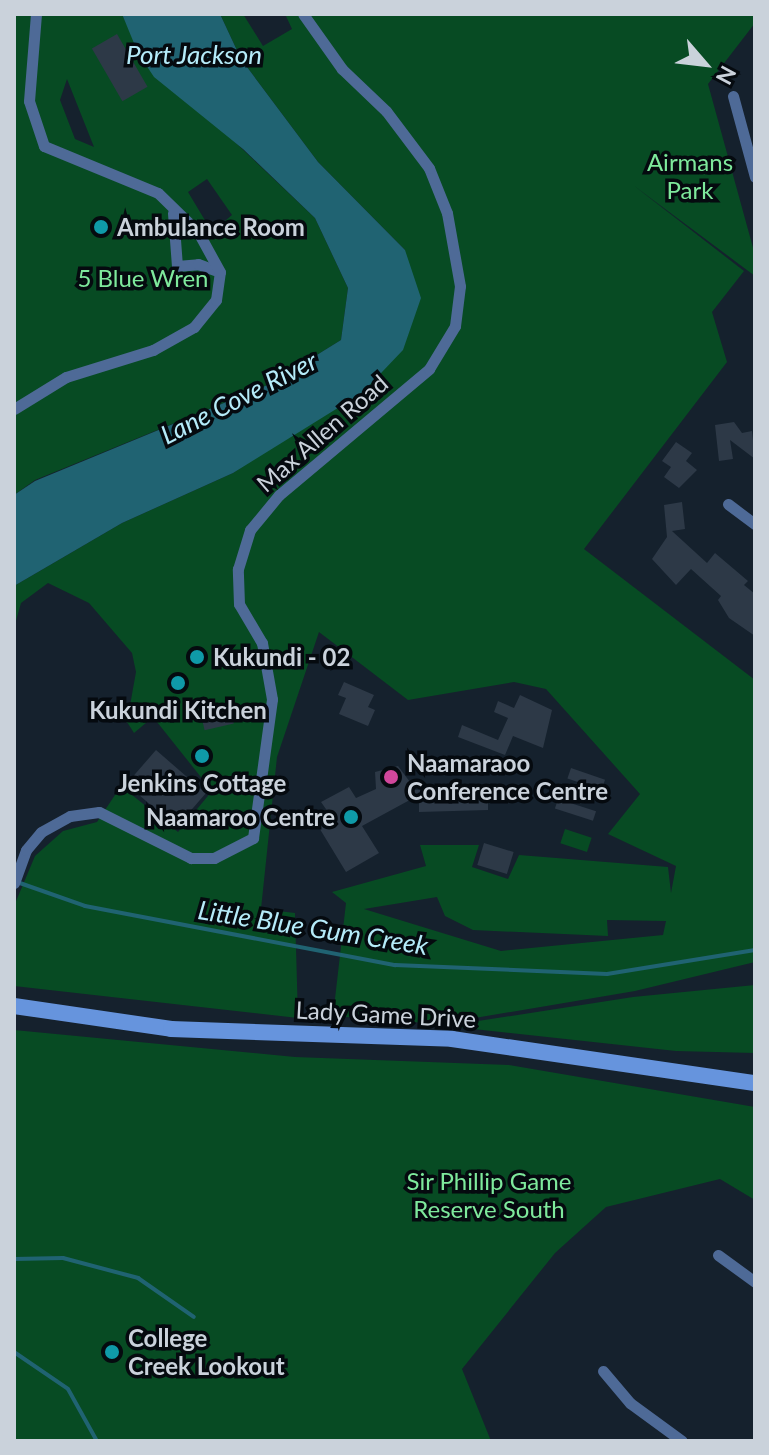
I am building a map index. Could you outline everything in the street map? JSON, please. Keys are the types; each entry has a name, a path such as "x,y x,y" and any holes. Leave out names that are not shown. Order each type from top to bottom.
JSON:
{"main road":[{"name":"Lady Game Drive","path":"14,1006 171,1029 452,1039 755,1083"}],"street":[{"path":"14,409 66,377 153,350 194,327 216,300 220,272 198,232 173,213 158,193 129,178 84,166 44,146 29,101 36,14"},
{"name":"Max Allen Road","path":"14,883 18,870 41,832 70,816 99,812 191,858 214,858 253,838 272,699 262,643 239,604 238,569 250,530 279,495 429,369 455,326 460,286 447,213 429,168 386,111 342,69 303,14"},
{"path":"733,96 755,177"},
{"path":"173,213 177,266 198,264 220,272"},
{"path":"728,504 755,524"},
{"path":"718,1255 755,1282"},
{"path":"603,1371 630,1403 682,1441"}],"green space":[{"name":"5 Blue Wren","path":"14,14 122,14 140,52 315,218 348,288 341,340 270,384 35,480 14,495","holes":["67,79 94,147 75,139 60,100","207,179 232,215 212,232 188,192"]},
{"name":"Airmans Park","path":"220,14 243,14 263,46 292,29 285,14 755,14 755,23 708,84 755,255 755,276 633,185 744,271 712,312 727,362 584,549 755,680 755,962 635,991 439,1024 333,1016 346,903 332,892 426,866 420,845 479,845 472,867 508,879 519,855 668,867 671,893 676,866 608,834 640,794 546,689 514,682 408,700 319,632 277,757 261,909 295,913 298,1018 14,986 14,906 35,856 63,831 97,822 121,786 178,832 212,791 153,717 134,733 127,722 136,672 132,653 89,603 48,583 21,603 14,628 14,586 122,523 233,473 292,433 405,250 318,162 241,59","holes":["437,897 445,916 473,930 608,936 607,920 666,921 663,935 501,951 364,909"]},
{"path":"565,829 592,838 587,852 560,843"},
{"path":"755,985 755,1053 676,1051 446,1026 633,997"},
{"name":"Sir Phillip Game Reserve South","path":"14,1030 295,1057 509,1065 755,1107 755,1200 720,1179 606,1207 555,1253 462,1369 491,1441 14,1441"}],"water":[{"name":"Port Jackson","path":"122,14 220,14 241,59 318,162 405,250 421,298 403,350 362,393 233,473 122,523 14,586 14,495 35,481 270,384 341,340 348,288 315,218 243,149 154,77 138,53"}],"building":[{"path":"117,34 148,87 122,101 92,49"},
{"path":"734,422 742,433 752,431 755,459 730,440 733,459 719,461 715,425"},
{"path":"676,442 692,453 686,461 697,470 679,488 664,477 671,467 662,461"},
{"path":"682,502 685,529 672,531 707,563 715,553 748,581 744,585 755,594 755,636 729,618 718,600 721,596 691,569 676,585 652,559 667,537 664,505"},
{"path":"344,682 374,695 368,707 375,710 368,726 339,714 346,698 338,695"},
{"path":"520,695 552,710 543,748 513,736 505,755 458,737 462,725 498,740 508,718 494,712 498,701 514,708"},
{"path":"230,707 234,724 205,730 201,714"},
{"path":"156,750 206,793 176,827 126,784"},
{"name":"Naamaroo Centre","path":"398,766 410,782 410,790 488,788 488,810 419,812 419,795 362,826 379,853 346,872 315,821 328,812 321,802 349,787 356,798 376,789 375,772"},
{"path":"571,768 605,780 601,790 567,778"},
{"path":"558,799 596,811 593,821 555,809"},
{"path":"484,843 514,852 507,874 477,865"}],"waterway":[{"name":"Little Blue Gum Creek","path":"17,882 85,906 395,965 607,974 755,950"},
{"path":"14,1259 63,1258 138,1278 194,1317"},
{"path":"14,1352 68,1389 97,1441"}],"place":[{"name":"Ambulance Room","path":"101,227"},
{"name":"Kukundi - 02","path":"197,657"},
{"name":"Kukundi Kitchen","path":"178,683"},
{"name":"Jenkins Cottage","path":"202,756"},
{"name":"Naamaraoo Conference Centre","path":"391,777"},
{"name":"Naamaroo Centre","path":"351,817"},
{"name":"College Creek Lookout","path":"112,1352"}],"water label":[{"name":"Lane Cove River","path":"239,398"}]}
